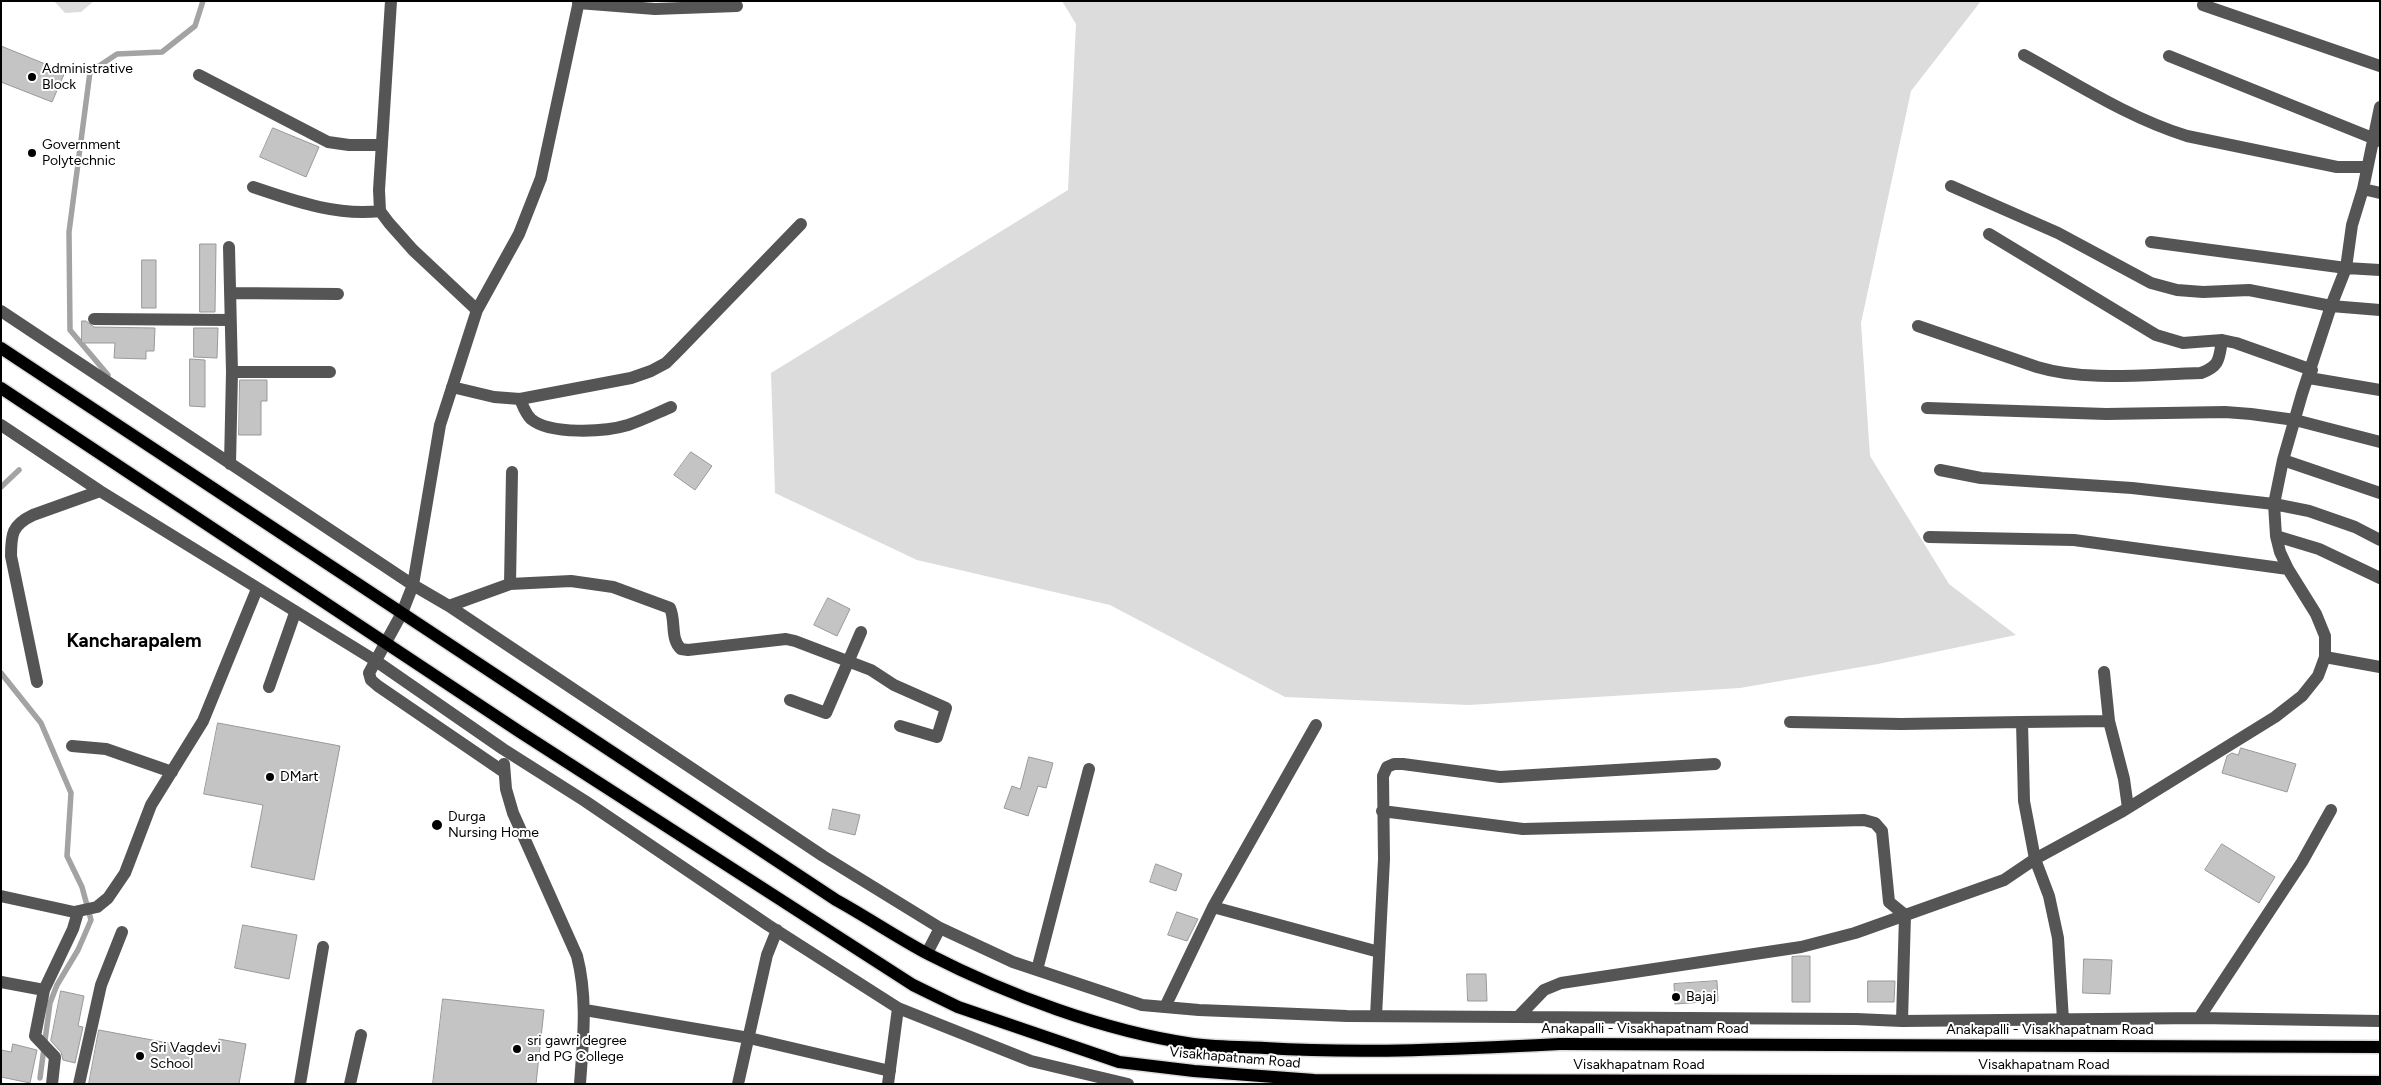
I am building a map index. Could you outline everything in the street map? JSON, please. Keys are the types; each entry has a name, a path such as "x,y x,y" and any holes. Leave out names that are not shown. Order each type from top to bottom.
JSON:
{"main road":[{"name":"Anakapalli - Visakhapatnam Road","path":"1,348 836,900 927,953 994,985 1054,1008 1121,1029 1193,1044 1320,1052 1430,1051 1581,1044 2380,1048"},
{"name":"Visakhapatnam Road","path":"1,388 586,775 913,986 958,1007 1119,1062 1194,1071 1314,1080 2380,1082"}],"street":[{"path":"391,1 379,190 380,211 413,250 476,310"},
{"path":"504,772 378,686 371,680 369,673 402,613 413,585 440,425 476,310 519,234 541,178 579,2 655,9 736,6"},
{"path":"2203,5 2380,66"},
{"path":"2024,55 2144,120 2187,136 2337,167 2367,167"},
{"path":"2169,56 2376,140"},
{"path":"199,75 328,142 349,145 382,145"},
{"path":"1518,1017 1544,990 1561,983 1802,947 1854,933 2004,880 2035,859 2099,826 2275,718 2302,696 2318,676 2325,657 2325,636 2316,614 2288,569 2276,536 2274,504 2283,460 2295,420 2331,306 2346,268 2352,224 2376,140 2380,107"},
{"path":"1951,186 2058,233 2151,283 2176,290 2203,292 2249,290 2331,306 2380,310"},
{"path":"253,187 311,207 347,213 380,211"},
{"path":"2363,189 2380,193"},
{"path":"452,388 494,397 520,399 631,378 651,371 666,363 800,224"},
{"path":"1989,234 2156,335 2182,343 2222,340 2236,343 2310,374 2380,390"},
{"path":"2151,242 2346,268 2380,270"},
{"path":"229,247 232,372 230,464"},
{"path":"230,293 338,294"},
{"path":"1,311 413,585 449,606 823,856 940,928 1014,962 1142,1005 1376,1016 1902,1021 2199,1018 2380,1021"},
{"path":"94,319 230,320"},
{"path":"1918,326 2056,373 2079,375 2201,373 2211,369 2218,362 2222,340"},
{"path":"232,372 330,372"},
{"path":"520,399 524,412 532,420 545,426 596,431 628,425 671,407"},
{"path":"1927,408 2106,414 2225,412 2295,420 2380,442"},
{"path":"1,425 100,491 376,661 503,750 585,801 777,930 898,1008 1031,1061 1082,1078 1128,1084"},
{"path":"2283,460 2380,493"},
{"path":"1940,470 1981,478 2132,488 2274,504 2309,511 2355,527 2380,540"},
{"path":"510,584 512,472"},
{"path":"37,682 11,556 11,540 15,527 22,520 33,515 100,491"},
{"path":"2276,536 2319,548 2380,578"},
{"path":"1929,537 2074,540 2288,569"},
{"path":"449,606 510,584 571,581 603,584 670,608 673,614 675,639 682,649 688,650 786,639 870,670 894,685 946,708 937,737 900,726"},
{"path":"1,896 80,912 97,907 108,898 125,873 151,805 202,721 257,589"},
{"path":"268,687 296,613"},
{"path":"790,700 826,713 861,632"},
{"path":"2325,657 2380,667"},
{"path":"2104,672 2108,721 2124,780 2128,808"},
{"path":"1790,722 1901,724 2108,721"},
{"path":"2022,722 2024,801 2035,859 2049,896 2058,938 2063,1020"},
{"path":"1165,1007 1213,907 1316,725"},
{"path":"72,746 106,749 172,772"},
{"path":"503,750 506,789 513,813 577,956 583,980 585,1010 580,1084"},
{"path":"1376,1016 1384,859 1383,776 1386,768 1394,764 1500,777 1715,764"},
{"path":"1037,970 1089,769"},
{"path":"2199,1018 2302,862 2332,810"},
{"path":"1382,811 1523,829 1864,820 1875,823 1882,831 1889,902 1905,915"},
{"path":"1213,907 1379,952"},
{"path":"52,1084 55,1057 35,1036 44,990 80,912"},
{"path":"1902,1021 1905,915"},
{"path":"927,953 940,928"},
{"path":"738,1084 767,955 777,930"},
{"path":"79,1084 101,986 122,932"},
{"path":"300,1084 323,946"},
{"path":"1,982 44,990"},
{"path":"585,1010 749,1038 889,1078 898,1008"},
{"path":"350,1084 361,1036"}],"shaded area":[{"path":"54,1 94,1 81,12 65,13"},
{"path":"1062,1 1981,1 1911,91 1861,323 1870,456 1949,584 2016,635 1878,664 1740,688 1469,705 1285,697 1110,605 917,560 775,493 771,373 1068,190 1076,24"}],"building":[{"name":"Administrative Block","path":"1,46 65,72 52,102 1,82"},
{"path":"273,128 319,147 306,177 260,157"},
{"path":"200,244 216,244 215,312 200,312"},
{"path":"142,260 156,260 156,308 142,308"},
{"path":"82,321 86,321 94,327 155,328 154,351 146,351 146,359 114,358 115,343 82,343"},
{"path":"194,328 218,328 217,358 194,357"},
{"path":"190,359 205,360 205,407 190,406"},
{"path":"240,380 267,380 267,401 261,401 261,435 239,435"},
{"path":"691,452 712,466 695,490 674,475"},
{"path":"828,598 850,609 837,636 814,625"},
{"path":"218,723 340,746 314,880 251,867 263,805 204,794"},
{"path":"2241,748 2296,764 2287,792 2222,773 2227,756 2232,753 2238,755"},
{"path":"1029,757 1053,763 1046,788 1038,786 1028,816 1004,808 1012,786 1020,789"},
{"path":"833,809 860,815 855,835 829,829"},
{"path":"2222,844 2275,877 2259,903 2205,870"},
{"path":"1156,864 1182,874 1176,891 1150,882"},
{"path":"1177,912 1198,919 1187,941 1168,935"},
{"path":"243,925 297,935 289,979 235,968"},
{"path":"1810,956 1810,1002 1792,1002 1792,957"},
{"path":"2084,959 2112,960 2110,994 2083,993"},
{"path":"1467,974 1486,974 1487,1001 1468,1001"},
{"path":"1717,981 1718,1001 1675,1004 1674,984"},
{"path":"1868,981 1895,981 1894,1002 1868,1002"},
{"path":"61,991 84,996 78,1026 83,1027 75,1063 63,1060 61,1052 51,1041"},
{"path":"443,999 544,1010 536,1084 433,1084"},
{"path":"99,1030 216,1052 219,1039 246,1044 239,1084 89,1084"},
{"path":"13,1044 37,1050 30,1083 1,1077 1,1050 11,1052"}],"waterway":[{"path":"108,375 70,330 69,232 90,72 117,54 162,52 195,26 203,1"},
{"path":"1,487 19,470"},
{"path":"1,673 41,723 71,793 67,856 82,887 91,920 78,950 57,985 50,1003 40,1078"}],"place":[{"name":"Administrative Block","path":"32,77"},
{"name":"Government Polytechnic","path":"32,153"},
{"name":"DMart","path":"270,777"},
{"name":"Durga Nursing Home","path":"437,825"},
{"name":"Bajaj","path":"1676,997"},
{"name":"sri gawri degree and PG College","path":"517,1049"},
{"name":"Sri Vagdevi School","path":"140,1056"}],"district":[{"name":"Kancharapalem","path":"134,641"}]}
